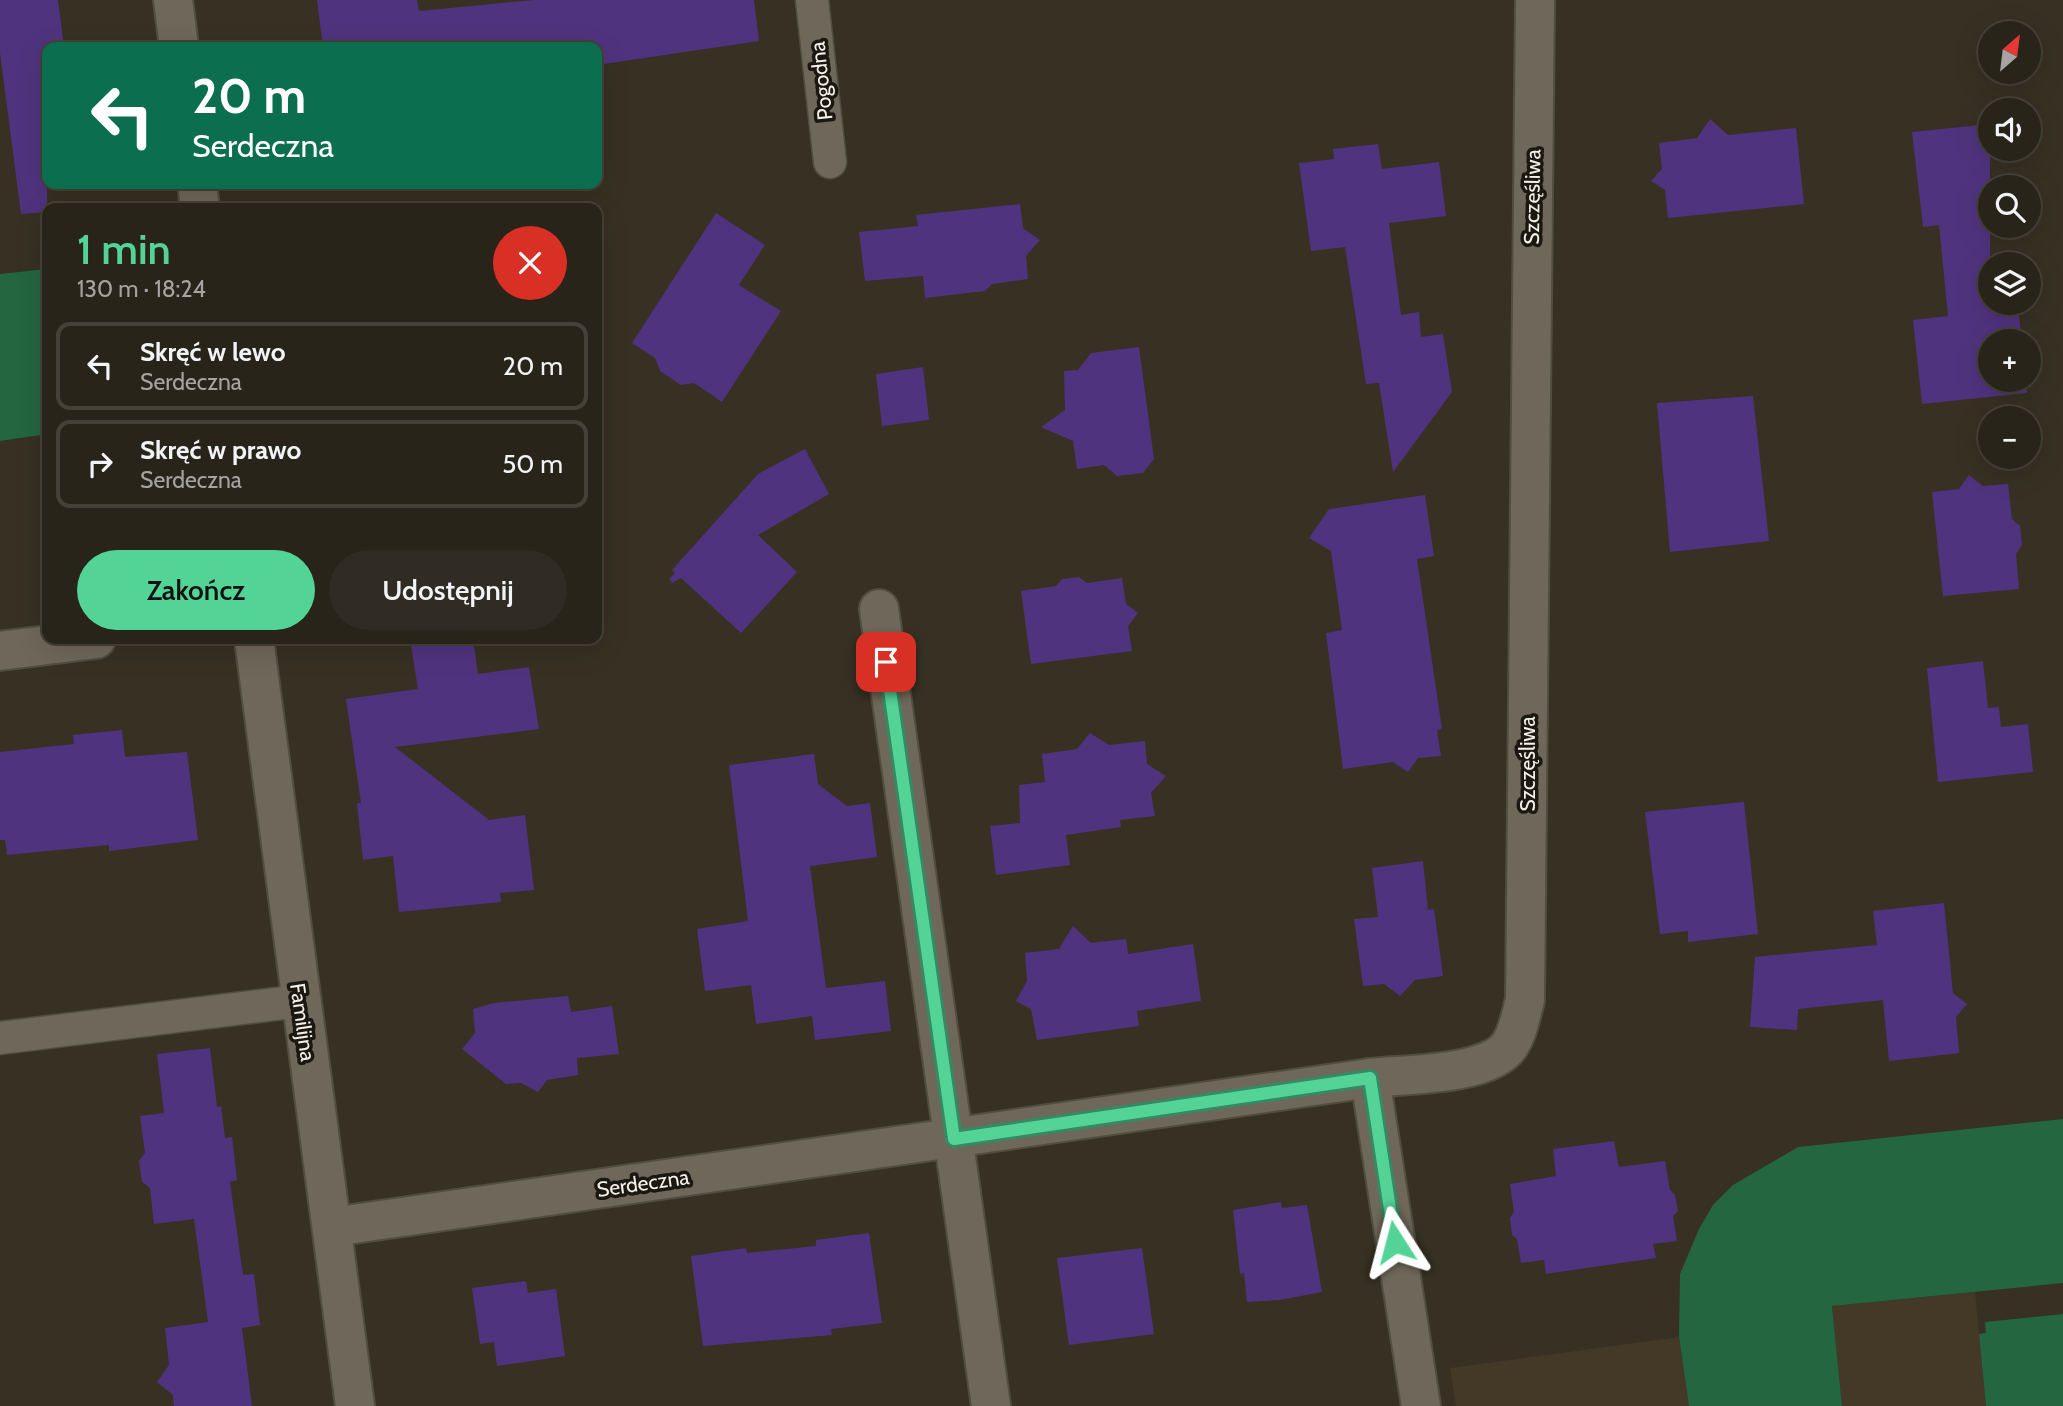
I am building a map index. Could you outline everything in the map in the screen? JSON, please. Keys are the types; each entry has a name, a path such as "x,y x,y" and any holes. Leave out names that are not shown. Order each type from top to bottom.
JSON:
{"street":[{"path":"173,0 178,42"},
{"name":"Szczęśliwa","path":"1370,1078 1472,1067 1496,1058 1509,1046 1525,1000 1535,0"},
{"path":"879,609 990,1406"},
{"path":"0,651 56,644"},
{"name":"Familijna","path":"255,644 355,1406"},
{"path":"1370,1078 1421,1406"},
{"name":"Serdeczna","path":"332,1227 1370,1078"}],"lane":[{"name":"Pogodna","path":"811,0 830,162"},
{"path":"0,1038 300,1000"}],"shaded area":[{"path":"1975,1292 1986,1406 1842,1406 1832,1306"},
{"path":"1679,1337 1689,1406 1456,1406 1450,1368"}],"green space":[{"path":"42,270 42,435 0,441 0,274"},
{"path":"2063,1119 2063,1283 1832,1306 1842,1406 1689,1406 1679,1337 1680,1274 1699,1229 1713,1205 1733,1185 1798,1147"},
{"path":"2063,1314 2063,1406 1986,1406 1979,1334 1986,1333 1985,1322"}],"building":[{"path":"0,0 58,0 63,42 42,42 42,189 47,189 47,203 42,203 42,212 21,214 0,53"},
{"path":"317,0 417,0 419,11 534,0 754,0 759,41 602,64 602,42 322,42"},
{"path":"1710,119 1728,135 1796,128 1804,204 1668,218 1665,190 1651,181 1662,169 1659,143 1697,138"},
{"path":"1978,125 1978,161 1990,161 1990,175 1978,175 1978,238 1990,238 1990,252 1978,252 1978,315 2019,315 2021,329 1978,329 1978,392 2027,393 1922,404 1913,320 1948,316 1939,225 1923,227 1912,132"},
{"path":"1378,144 1382,169 1439,162 1446,216 1389,223 1401,315 1419,312 1421,337 1443,334 1452,392 1393,472 1379,383 1366,384 1345,247 1311,251 1299,163 1334,159 1333,149"},
{"path":"1020,204 1023,228 1040,240 1026,256 1028,279 992,284 985,291 925,298 923,276 865,281 859,232 918,226 916,215"},
{"path":"716,213 765,245 739,285 781,311 722,402 694,383 681,385 660,371 655,358 632,343"},
{"path":"1139,347 1154,459 1143,473 1117,476 1104,465 1077,469 1073,441 1041,427 1065,410 1064,371 1078,370 1091,353"},
{"path":"923,367 929,420 882,426 876,374"},
{"path":"1753,396 1769,541 1670,552 1657,403"},
{"path":"805,449 829,494 758,535 797,572 741,633 681,578 672,583 669,579 675,573 672,570 758,474"},
{"path":"1969,475 1983,486 2008,484 2012,519 2020,526 2022,545 2016,554 2019,589 1943,596 1932,492 1959,489"},
{"path":"1425,495 1434,556 1417,559 1442,729 1437,730 1441,756 1418,758 1408,772 1393,762 1343,769 1326,633 1342,630 1331,551 1309,538 1329,509"},
{"path":"1079,577 1087,583 1122,578 1126,604 1138,613 1128,626 1132,651 1031,664 1021,591 1056,586 1062,579"},
{"path":"411,644 474,644 478,674 529,667 539,729 395,747 489,820 525,815 534,890 500,893 501,902 399,912 393,856 363,860 357,803 361,803 346,699 418,689"},
{"path":"1983,661 1988,708 1999,707 2001,727 2028,724 2033,772 1938,782 1927,668"},
{"path":"122,730 125,757 187,752 198,840 109,851 109,845 7,855 5,840 0,840 0,752 74,744 73,735"},
{"path":"1090,733 1109,745 1145,741 1147,764 1166,776 1151,793 1155,816 1120,820 1121,827 1066,835 1070,865 996,875 990,826 1020,823 1019,785 1045,782 1042,754 1077,749"},
{"path":"814,754 818,784 847,806 870,803 877,857 810,866 826,988 885,981 891,1031 815,1040 812,1016 756,1024 751,985 705,991 697,929 748,921 729,765"},
{"path":"1744,802 1758,934 1688,942 1688,931 1660,934 1645,812"},
{"path":"1423,861 1428,910 1434,909 1443,976 1415,980 1400,996 1384,984 1363,986 1354,919 1378,917 1372,868"},
{"path":"1944,903 1953,993 1967,1004 1956,1017 1959,1053 1889,1061 1883,1000 1798,1009 1797,1030 1750,1027 1755,957 1877,945 1873,911"},
{"path":"1073,926 1091,943 1126,939 1128,954 1193,944 1201,1001 1137,1011 1139,1026 1037,1040 1031,1009 1016,1001 1027,981 1025,953 1059,949"},
{"path":"568,996 571,1012 612,1006 619,1054 577,1058 578,1075 547,1080 538,1092 521,1083 506,1084 462,1049 475,1033 473,1009 494,1003"},
{"path":"210,1048 217,1107 221,1106 225,1138 232,1137 237,1180 230,1182 243,1275 254,1274 260,1325 242,1328 252,1406 174,1406 173,1395 157,1382 169,1365 165,1328 208,1322 194,1219 154,1224 150,1188 142,1182 139,1161 145,1153 140,1116 164,1113 157,1054"},
{"path":"1614,1141 1619,1167 1665,1161 1670,1190 1675,1195 1678,1211 1673,1216 1677,1241 1653,1244 1656,1258 1546,1274 1544,1260 1521,1263 1517,1239 1512,1235 1510,1218 1514,1212 1510,1184 1556,1176 1553,1149"},
{"path":"1281,1202 1282,1208 1307,1205 1322,1292 1280,1300 1247,1302 1244,1273 1240,1274 1233,1210"},
{"path":"869,1233 882,1323 831,1329 832,1335 703,1346 691,1256 746,1248 747,1253 816,1246 816,1240"},
{"path":"1142,1248 1154,1334 1069,1345 1057,1258"},
{"path":"526,1281 528,1293 556,1289 565,1356 497,1366 494,1342 480,1344 472,1288"}],"route":[{"path":"886,662 954,1139 1370,1078 1395,1242"}]}
